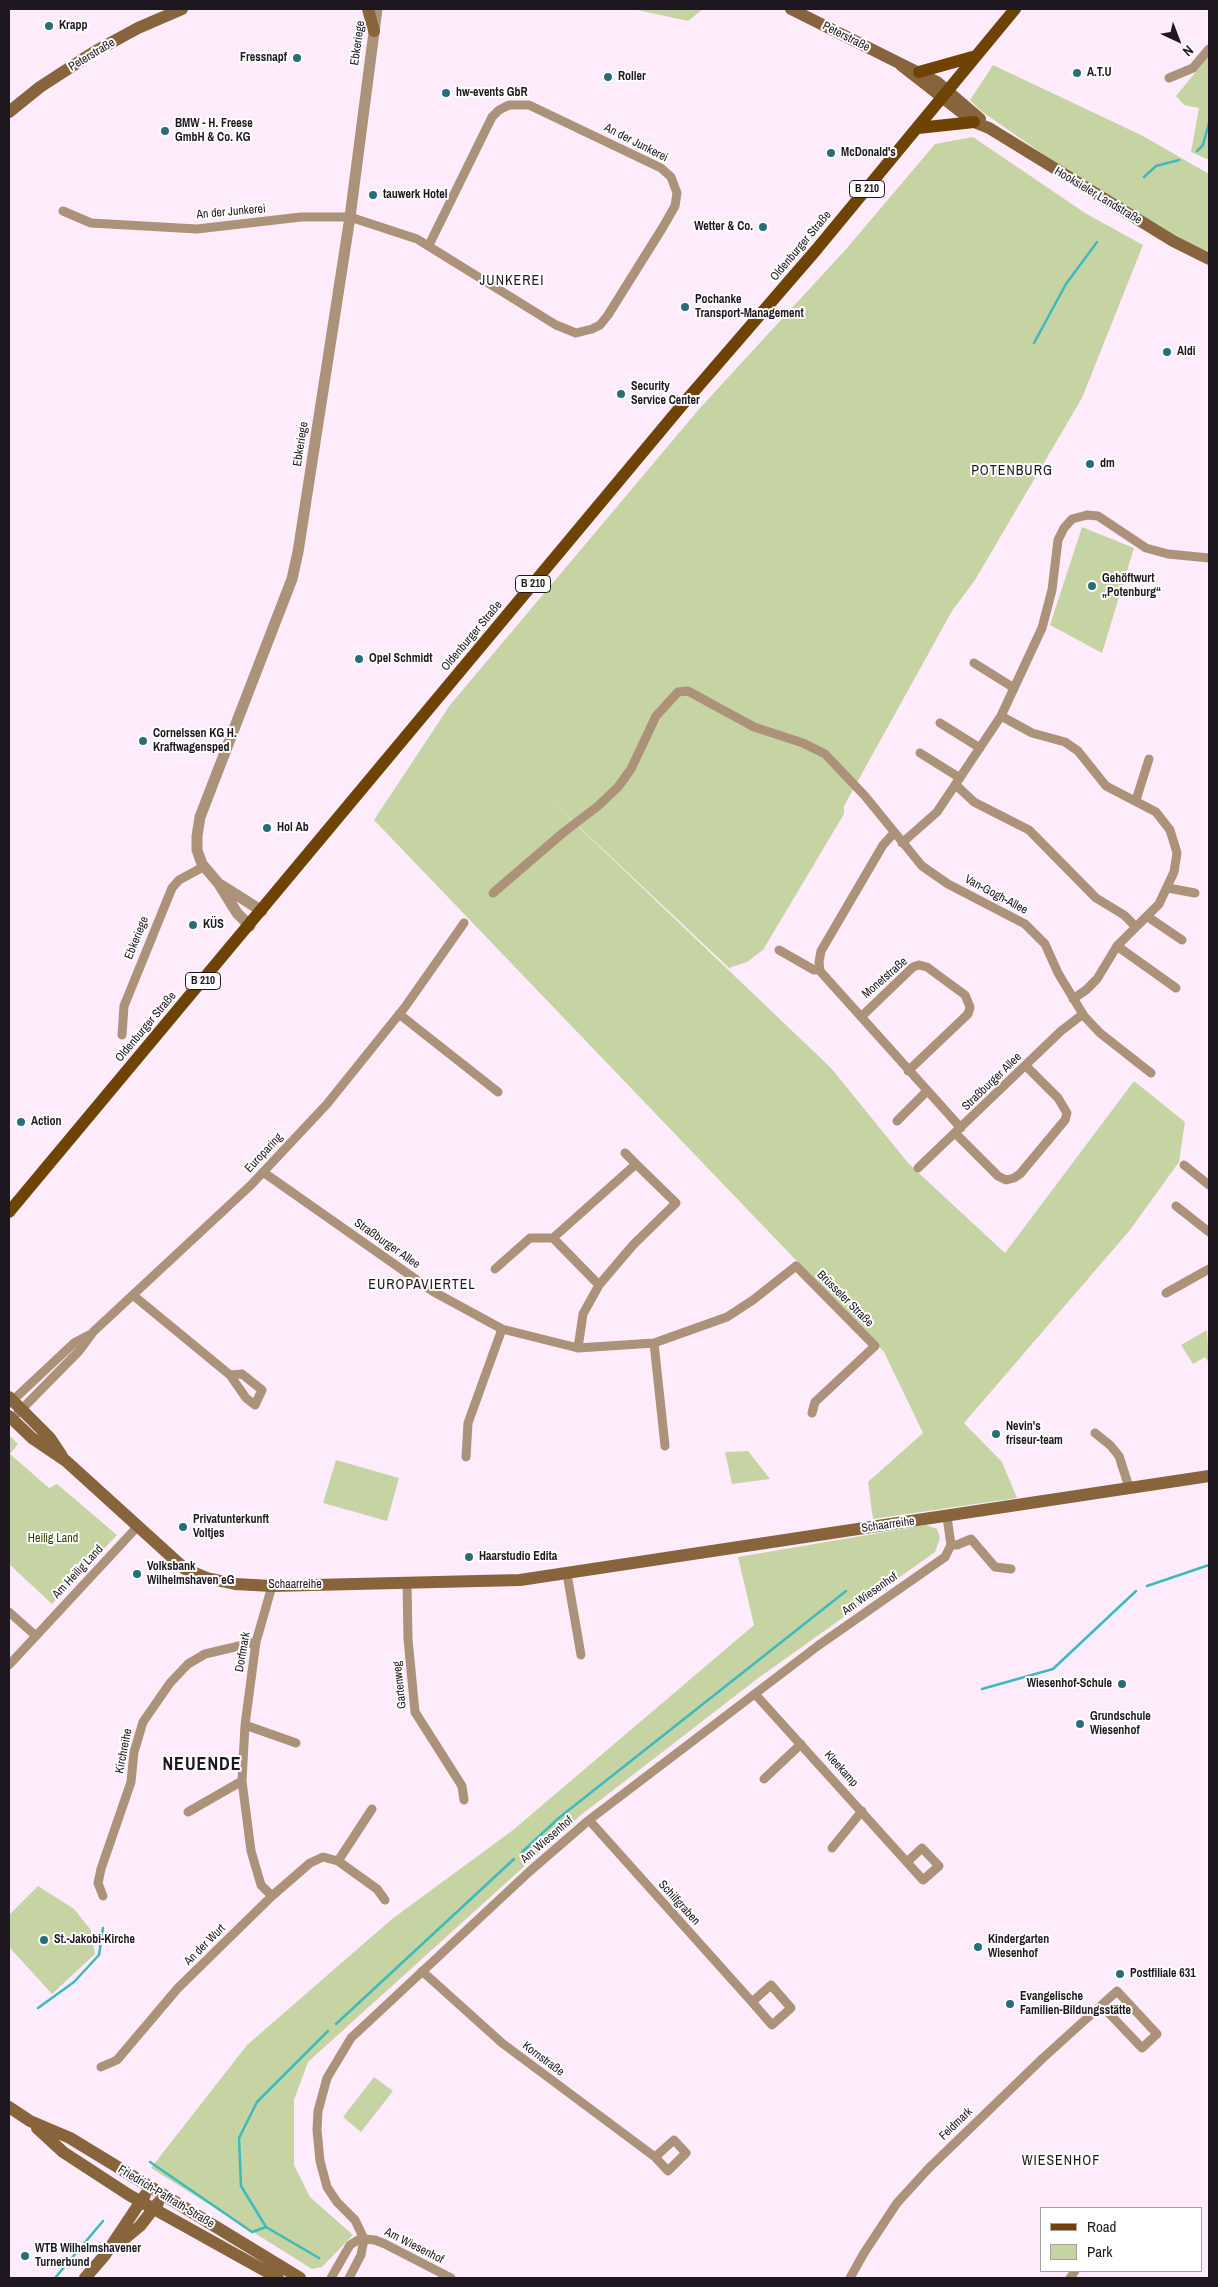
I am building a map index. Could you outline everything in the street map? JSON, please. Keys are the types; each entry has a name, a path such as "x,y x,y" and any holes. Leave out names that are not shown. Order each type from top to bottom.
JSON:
{"main road":[{"name":"Peterstraße","path":"9,112 40,87 94,52 138,28 182,9"},
{"name":"Peterstraße","path":"791,9 901,65 919,72 946,94"},
{"name":"Oldenburger Straße","path":"9,1212 250,926 645,450 918,128 1015,9"},
{"path":"374,31 376,11"},
{"path":"919,72 976,56"},
{"name":"Peterstraße","path":"901,65 946,94"},
{"name":"Hooksieler Landstraße","path":"946,94 974,122 989,128"},
{"name":"Hooksieler Landstraße","path":"946,94 989,128 1134,218 1209,259"},
{"path":"918,128 974,122"},
{"name":"Schaarreihe","path":"10,1400 22,1409 50,1438 66,1461"},
{"name":"Schaarreihe","path":"11,1417 32,1438 66,1461 185,1569 207,1578 235,1584 272,1586 514,1581 1209,1476"},
{"name":"Friedrich-Paffrath-Straße","path":"9,2107 30,2121 63,2152 141,2202 278,2278"},
{"name":"Friedrich-Paffrath-Straße","path":"30,2121 70,2138 300,2278"},
{"path":"85,2278 105,2255 150,2186"},
{"path":"105,2255 140,2226 154,2209 162,2194"}],"street":[{"name":"Ebkeriege","path":"250,926 237,913 219,884 203,866 197,850 200,817 289,587 298,552 350,217 374,31"},
{"path":"1169,78 1193,68 1209,49"},
{"name":"An der Junkerei","path":"63,211 91,222 197,229 301,217 350,217 404,233 429,245 556,326 569,332 585,332 600,324 608,315 675,206 677,193 671,177 661,168 529,105 509,105 492,117 429,245"},
{"path":"902,843 937,812 1001,716 1042,628 1052,590 1058,540 1064,528 1072,519 1098,516 1146,548 1168,554 1209,558"},
{"path":"974,663 1014,688"},
{"name":"Van-Gogh-Allee","path":"493,893 564,832 598,806 618,787 631,769 656,716 678,692 688,690 754,727 803,743 825,754 840,768 922,866 948,884 1025,924 1044,944 1083,1014 1100,1033 1151,1073"},
{"path":"1001,716 1032,733 1065,742 1078,751 1106,786 1156,812 1170,830 1177,853 1174,872 1168,888 1148,917 1117,946 1096,979 1074,999"},
{"path":"940,723 980,748"},
{"path":"920,753 958,781 974,802 1028,830 1096,898 1124,915 1136,927"},
{"path":"1136,800 1149,759"},
{"path":"779,950 814,970 820,969 822,951 883,845 894,833"},
{"name":"Ebkeriege","path":"122,1035 124,1006 172,888 179,880 203,866"},
{"name":"Ebkeriege","path":"219,884 262,911"},
{"path":"1168,888 1195,893"},
{"path":"1148,917 1182,940"},
{"name":"Europaring","path":"10,1400 74,1343 93,1332 134,1296 264,1172 327,1104 399,1014 464,923"},
{"path":"1117,946 1176,988"},
{"name":"Monetstraße","path":"861,1016 913,967 919,965 927,967 966,995 970,1007 968,1014 908,1071"},
{"name":"Monetstraße","path":"820,969 828,982 861,1016 958,1131 998,1176 1006,1180 1020,1174 1065,1120 1067,1113 1058,1098 1026,1066"},
{"path":"399,1014 498,1092"},
{"name":"Straßburger Allee","path":"918,1168 1061,1031 1083,1014"},
{"path":"897,1120 927,1092"},
{"path":"578,1348 583,1314 600,1285 633,1245 676,1203 624,1152"},
{"path":"494,1268 530,1238 552,1238 636,1164"},
{"path":"1184,1165 1209,1185"},
{"name":"Straßburger Allee","path":"264,1172 434,1292 502,1329 578,1348 654,1343 727,1317 753,1300 796,1266"},
{"path":"1176,1206 1209,1232"},
{"path":"552,1238 600,1285"},
{"name":"Brüsseler Straße","path":"796,1266 874,1346 815,1402 812,1413"},
{"path":"1166,1293 1209,1269"},
{"path":"134,1296 230,1375"},
{"path":"466,1458 468,1423 502,1329"},
{"name":"Europaring","path":"11,1417 22,1409 79,1351 93,1332"},
{"path":"654,1343 665,1446"},
{"path":"1095,1434 1110,1445 1120,1456 1129,1487"},
{"path":"947,1517 951,1545 972,1540 995,1567 1011,1568"},
{"name":"Am Heilig Land","path":"9,1665 138,1526"},
{"name":"Am Wiesenhof","path":"349,2278 361,2255 364,2239 355,2220 332,2196 320,2161 317,2130 322,2092 334,2063 351,2038 589,1820 819,1645 945,1557 951,1545"},
{"path":"567,1574 581,1655"},
{"name":"Gartenweg","path":"407,1583 408,1639 414,1712 462,1786 464,1800"},
{"name":"Dorfmark","path":"272,1586 256,1642 245,1725 242,1782 251,1851 261,1885 272,1896"},
{"path":"9,1612 36,1636"},
{"name":"Kirchreihe","path":"103,1896 98,1883 100,1869 131,1782 134,1752 143,1722 170,1683 188,1664 205,1654 256,1642"},
{"name":"Kleekamp","path":"755,1694 907,1862"},
{"path":"245,1725 296,1743"},
{"path":"764,1779 801,1744"},
{"path":"188,1812 242,1782"},
{"path":"372,1809 338,1861 377,1889 385,1900"},
{"path":"832,1848 862,1811"},
{"name":"Schilfgraben","path":"589,1820 752,2002 772,2024 791,2008 771,1985 752,2002"},
{"name":"An der Wurt","path":"100,2067 117,2060 178,1988 272,1896 316,1860 323,1857 338,1861"},
{"name":"Kornstraße","path":"422,1971 528,2064 655,2157"},
{"name":"Feldmark","path":"850,2278 872,2241 906,2193 990,2109 1117,1991 1157,2034 1142,2048 1102,2006"},
{"name":"Am Wiesenhof","path":"331,2278 350,2245 364,2239 375,2240 385,2244 451,2278"}],"green space":[{"path":"633,9 703,9 688,21"},
{"path":"1209,56 1209,160 1191,152 1199,108 1184,105 1176,96"},
{"path":"993,65 1143,136 1209,174 1209,252 1169,233 1050,159 981,111 970,100"},
{"path":"973,137 1085,213 1143,245 1082,398 975,580 952,611 844,806 844,814 763,950 747,962 729,968 540,790 831,1068 909,1164 1005,1253 1134,1081 1185,1122 1179,1162 1130,1230 964,1423 1002,1462 1017,1498 873,1519 868,1482 923,1433 884,1352 374,820 450,705 700,408 847,248 935,144"},
{"name":"Gehöftwurt „Potenburg“","path":"1082,527 1134,548 1102,653 1050,625"},
{"path":"1207,1330 1209,1363 1205,1357 1193,1364 1181,1345"},
{"name":"Heilig Land","path":"9,1435 18,1444 10,1454 49,1488 57,1484 117,1535 52,1604 9,1564"},
{"path":"748,1451 770,1479 732,1484 725,1452"},
{"path":"336,1460 399,1478 387,1521 323,1503"},
{"path":"926,1525 937,1529 940,1538 935,1552 757,1679 581,1815 308,2062 294,2100 294,2165 310,2197 353,2235 322,2267 312,2269 151,2168 247,2045 392,1919 513,1830 754,1625 738,1557"},
{"path":"38,1886 74,1909 91,1930 95,1954 52,1994 9,1947 9,1915"},
{"path":"374,2077 393,2091 361,2132 343,2117"}],"waterway":[{"path":"1197,151 1203,145 1209,123"},
{"path":"1144,177 1156,166 1179,160"},
{"path":"1034,343 1066,284 1097,242"},
{"path":"1147,1586 1209,1565"},
{"path":"522,1852 560,1817 846,1591"},
{"path":"982,1689 1053,1669 1136,1591"},
{"path":"336,2024 514,1859"},
{"path":"38,2008 74,1982 99,1955 103,1928"},
{"path":"319,2258 266,2227 241,2186 239,2138 257,2102 328,2031"},
{"path":"150,2162 252,2232 266,2227"},
{"path":"55,2278 103,2221"}],"place":[{"name":"Krapp","path":"49,26"},
{"name":"Fressnapf","path":"297,58"},
{"name":"A.T.U","path":"1077,73"},
{"name":"Roller","path":"608,77"},
{"name":"hw-events GbR","path":"446,93"},
{"name":"BMW - H. Freese GmbH & Co. KG","path":"165,131"},
{"name":"McDonald's","path":"831,153"},
{"name":"tauwerk Hotel","path":"373,195"},
{"name":"Wetter & Co.","path":"763,227"},
{"name":"Pochanke Transport-Management","path":"685,307"},
{"name":"Aldi","path":"1167,352"},
{"name":"Security Service Center","path":"621,394"},
{"name":"dm","path":"1090,464"},
{"name":"Gehöftwurt „Potenburg“","path":"1092,586"},
{"name":"Opel Schmidt","path":"359,659"},
{"name":"Cornelssen KG H. Kraftwagensped","path":"143,741"},
{"name":"Hol Ab","path":"267,828"},
{"name":"KÜS","path":"193,925"},
{"name":"Action","path":"21,1122"},
{"name":"Nevin's friseur-team","path":"996,1434"},
{"name":"Privatunterkunft Voltjes","path":"183,1527"},
{"name":"Haarstudio Edita","path":"469,1557"},
{"name":"Volksbank Wilhelmshaven eG","path":"137,1574"},
{"name":"Wiesenhof-Schule","path":"1122,1684"},
{"name":"Grundschule Wiesenhof","path":"1080,1724"},
{"name":"St.-Jakobi-Kirche","path":"44,1940"},
{"name":"Kindergarten Wiesenhof","path":"978,1947"},
{"name":"Postfiliale 631","path":"1120,1974"},
{"name":"Evangelische Familien-Bildungsstätte","path":"1010,2004"},
{"name":"WTB Wilhelmshavener Turnerbund","path":"25,2256"}],"district":[{"name":"JUNKEREI","path":"512,281"},
{"name":"POTENBURG","path":"1012,471"},
{"name":"EUROPAVIERTEL","path":"422,1285"},
{"name":"NEUENDE","path":"202,1765"},
{"name":"WIESENHOF","path":"1061,2161"}]}
